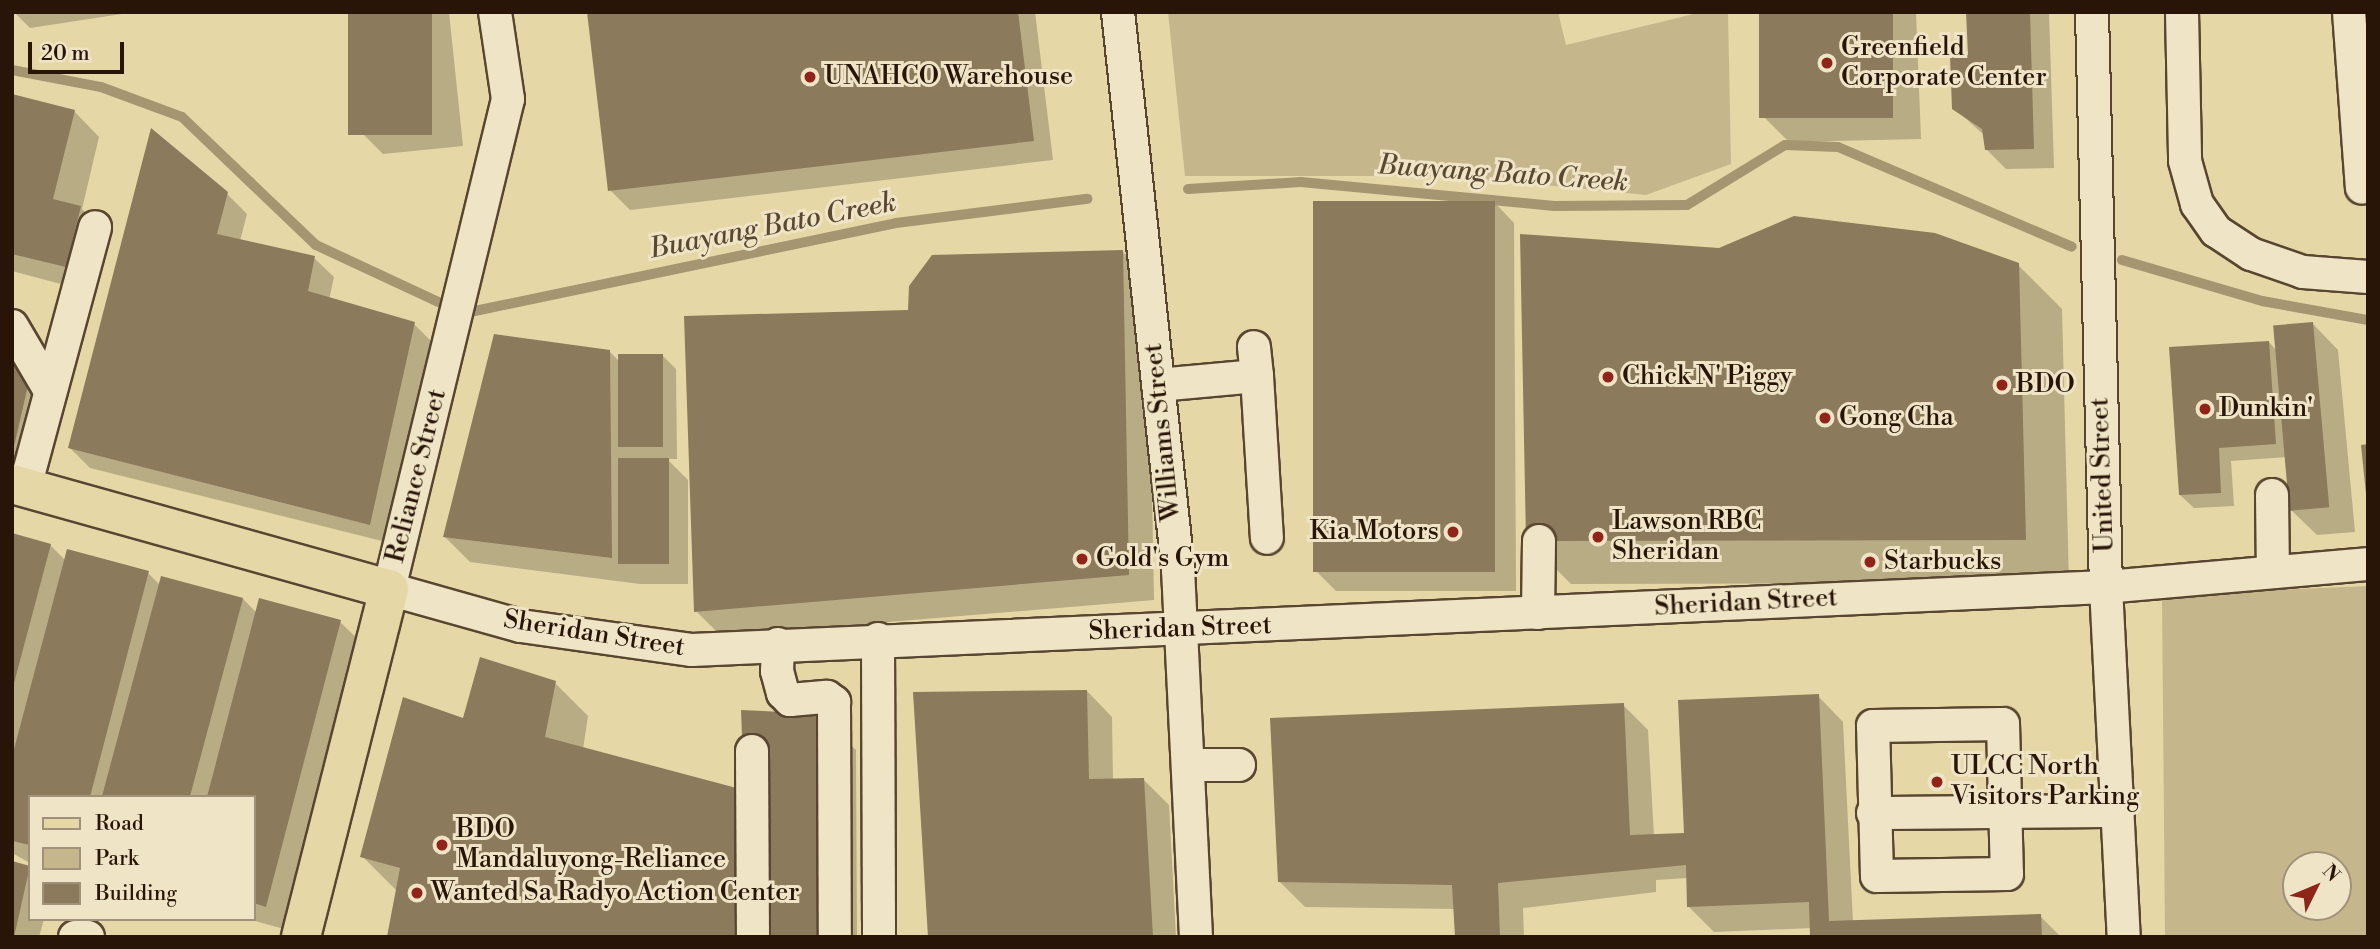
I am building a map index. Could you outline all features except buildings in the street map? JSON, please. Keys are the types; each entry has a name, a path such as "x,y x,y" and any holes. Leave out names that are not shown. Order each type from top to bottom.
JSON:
{"main road":[{"name":"Sheridan Street","path":"18,485 389,589"},
{"name":"Reliance Street","path":"301,937 389,589"}],"street":[{"name":"Reliance Street","path":"389,589 508,99 495,12"},
{"name":"Williams Street","path":"1118,12 1182,630 1196,937"},
{"name":"United Street","path":"2092,12 2106,587 2124,937"},
{"path":"2182,12 2185,161 2203,213 2216,231 2251,254 2303,272 2368,278"},
{"path":"2349,12 2362,188"},
{"path":"18,485 49,389 95,227"},
{"path":"12,326 49,389"},
{"path":"1158,385 1256,362 1267,538"},
{"path":"2272,495 2273,572"},
{"path":"1538,613 1539,541"},
{"name":"Sheridan Street","path":"389,589 534,628 692,650 878,639 1182,630 2106,587 2368,564"},
{"path":"878,639 879,937"},
{"path":"778,644 777,671 783,693 790,699 827,697 834,702 835,937"},
{"path":"2003,724 2005,810 2005,876 1880,877 1873,813 1872,729 1876,725 2003,724"},
{"path":"752,751 753,937"},
{"path":"1189,765 1239,765"},
{"path":"1873,813 2118,811"},
{"path":"75,937 88,937"}],"green space":[{"path":"1168,12 1558,12 1566,45 1702,12 1728,12 1731,164 1646,195 1453,176 1185,176"},
{"path":"2368,586 2368,937 2165,937 2162,595"}],"waterway":[{"name":"Buayang Bato Creek","path":"12,70 101,87 182,117 316,245 438,302"},
{"name":"Buayang Bato Creek","path":"1188,189 1301,182 1554,206 1687,205 1785,145 1838,147 2072,247"},
{"name":"Buayang Bato Creek","path":"470,312 896,223 1087,199"},
{"name":"Buayang Bato Creek","path":"2122,260 2262,301 2368,320"}],"place":[{"name":"Greenfield Corporate Center","path":"1827,63"},
{"name":"UNAHCO Warehouse","path":"810,77"},
{"name":"Chick N' Piggy","path":"1608,377"},
{"name":"BDO","path":"2002,385"},
{"name":"Dunkin'","path":"2205,409"},
{"name":"Gong Cha","path":"1825,418"},
{"name":"Kia Motors","path":"1453,532"},
{"name":"Lawson RBC Sheridan","path":"1598,537"},
{"name":"Gold's Gym","path":"1082,559"},
{"name":"Starbucks","path":"1870,562"},
{"name":"ULCC North Visitors Parking","path":"1937,782"},
{"name":"BDO Mandaluyong-Reliance","path":"442,845"},
{"name":"Wanted Sa Radyo Action Center","path":"417,893"}]}
